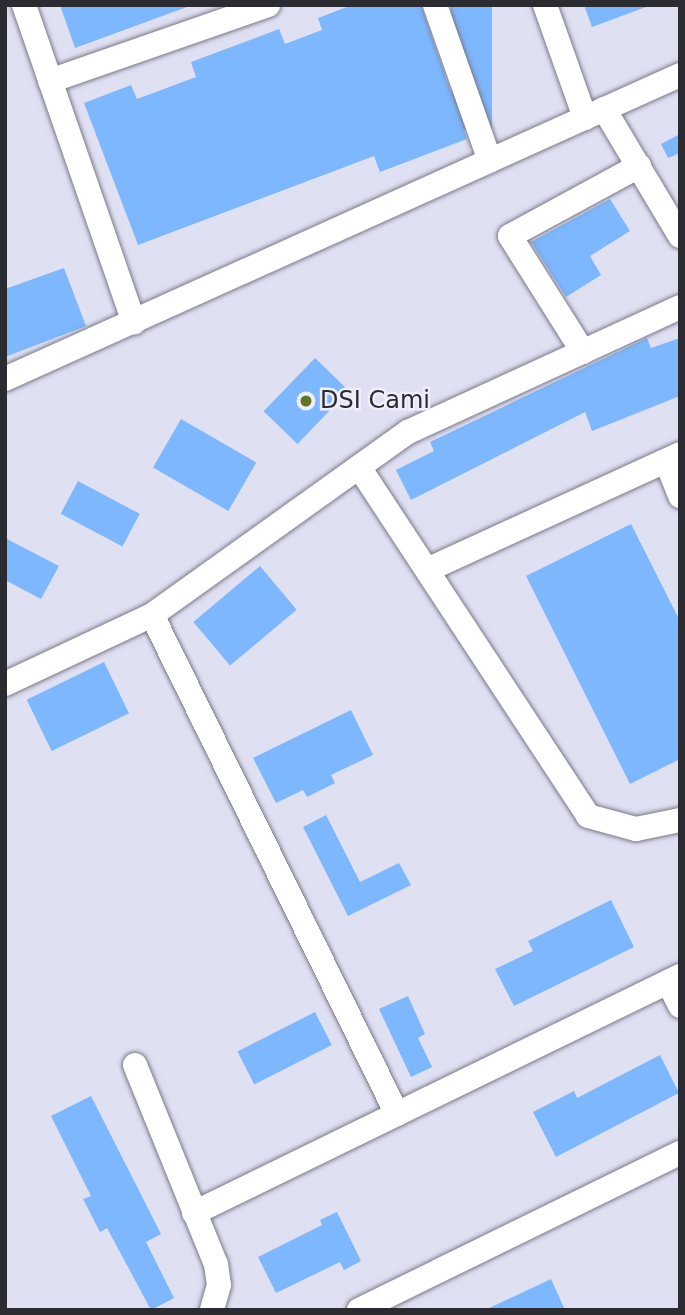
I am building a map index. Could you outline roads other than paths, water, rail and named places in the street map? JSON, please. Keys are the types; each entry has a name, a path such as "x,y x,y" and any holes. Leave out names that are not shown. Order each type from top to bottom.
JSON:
{"street":[{"path":"24,5 134,322"},
{"path":"50,81 268,5"},
{"path":"435,5 490,162"},
{"path":"545,5 595,114 639,166 680,236"},
{"path":"5,379 680,75"},
{"path":"583,352 510,236 639,166"},
{"path":"5,684 152,615 408,432 680,307"},
{"path":"427,570 673,457 680,496"},
{"path":"359,467 589,816 636,829 680,820"},
{"path":"152,615 397,1114"},
{"path":"194,1213 674,979 680,1006"},
{"path":"135,1065 218,1275 212,1310"},
{"path":"359,1310 680,1153"}],"place":[{"name":"DSI Cami","path":"306,401"}]}
